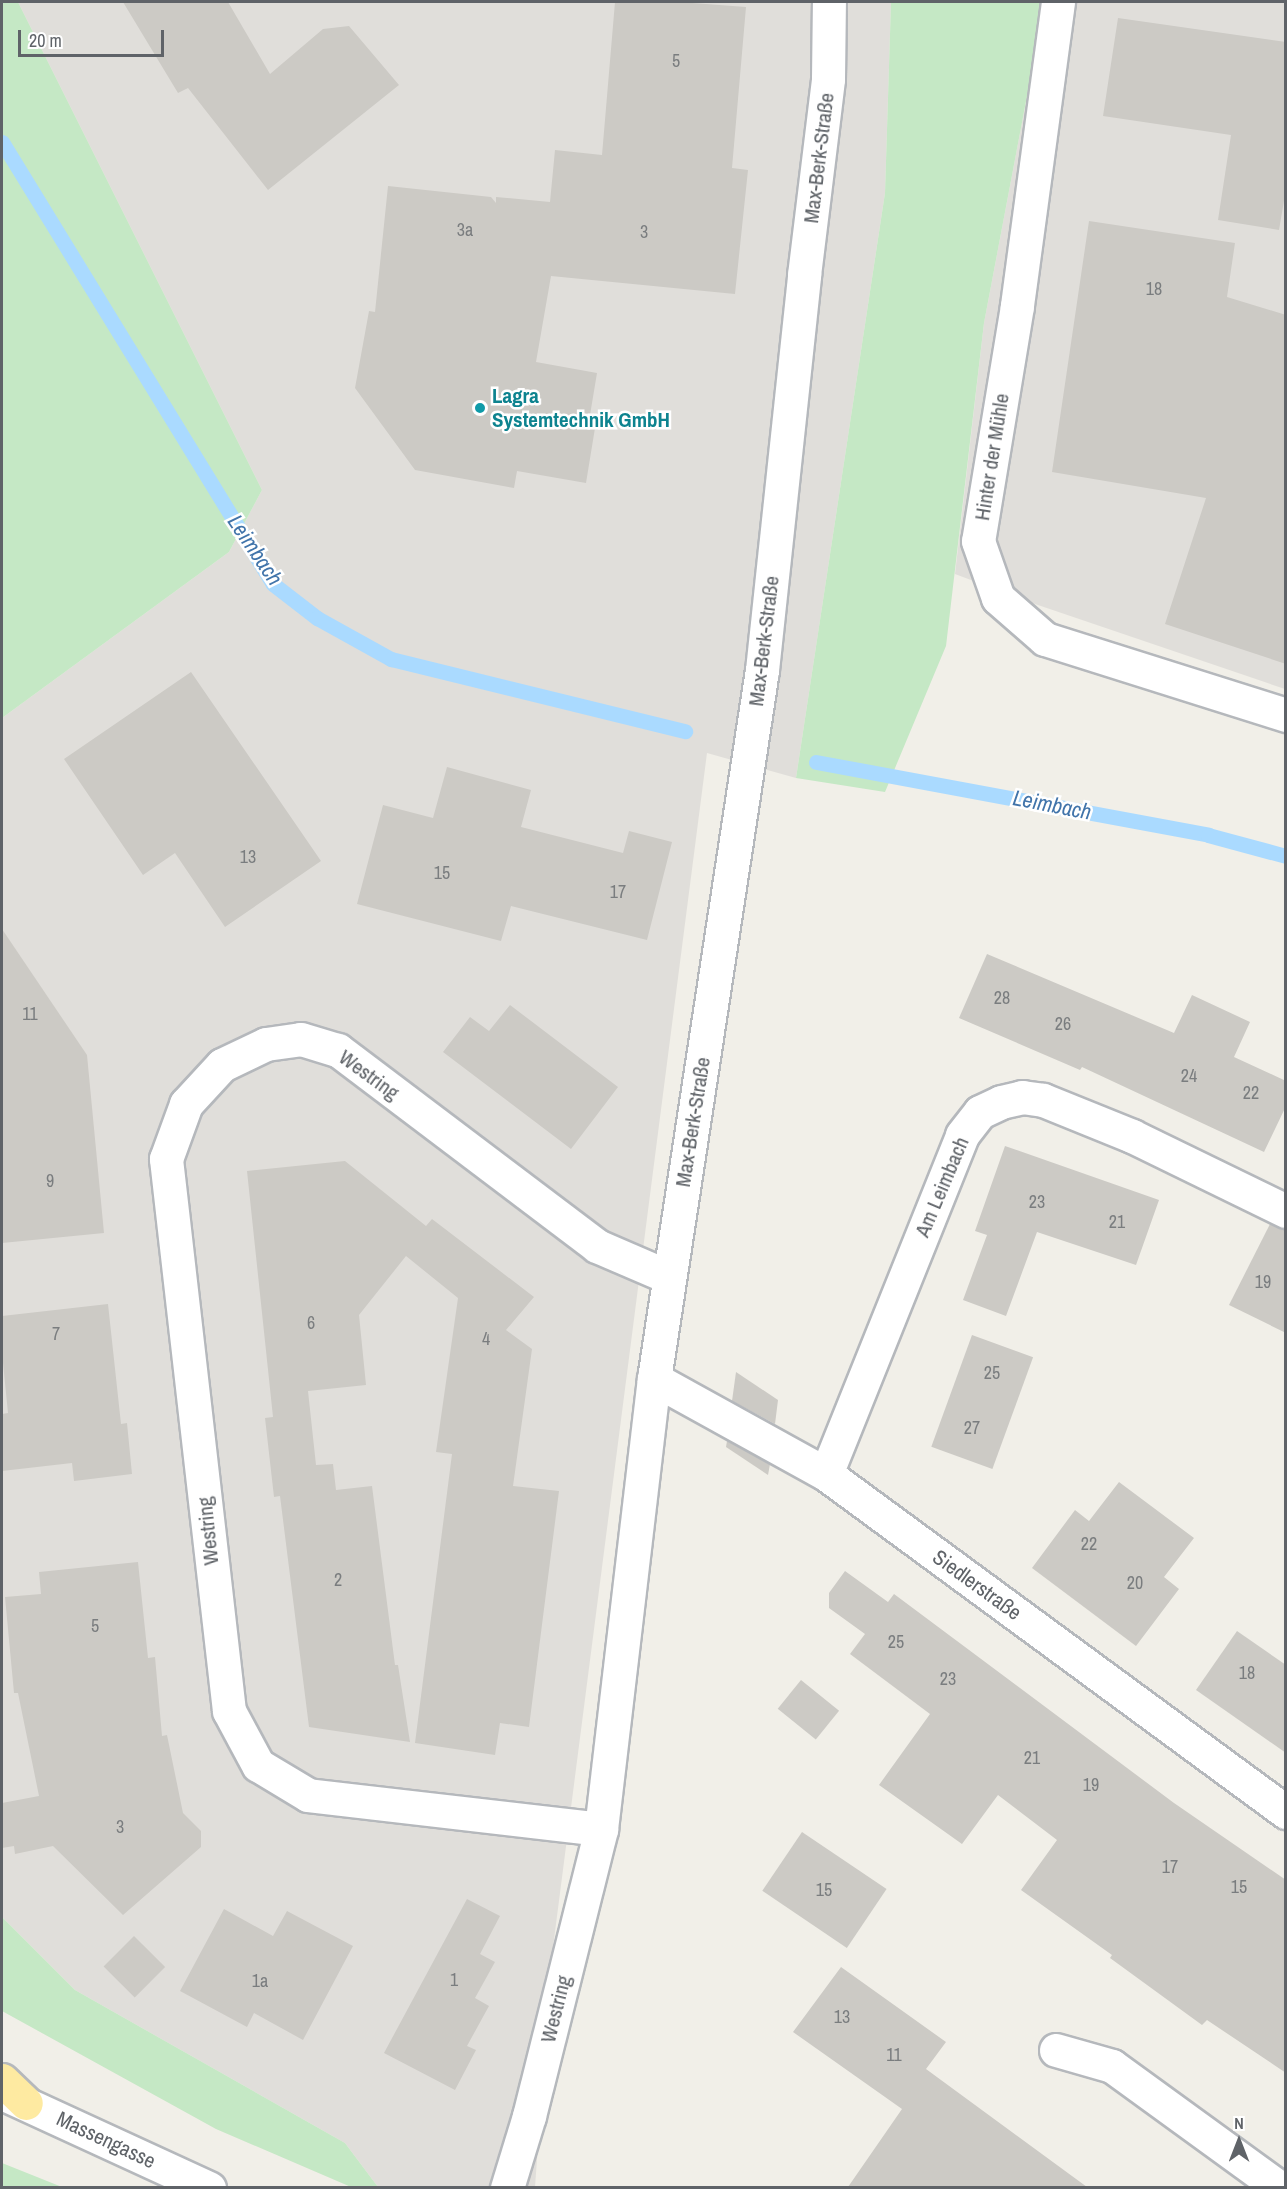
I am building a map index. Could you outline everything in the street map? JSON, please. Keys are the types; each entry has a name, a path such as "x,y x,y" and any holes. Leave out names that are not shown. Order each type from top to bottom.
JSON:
{"highway":[{"path":"2,2080 14,2098"}],"street":[{"name":"Max-Berk-Straße","path":"669,1277 741,823 758,696 828,79 829,2"},
{"name":"Hinter der Mühle","path":"1058,2 1017,306 978,541 998,598 1045,639 1286,715"},
{"name":"Westring","path":"507,2187 529,2116 601,1829 654,1379 669,1277 597,1246 338,1050 301,1040 267,1044 222,1065 186,1104 166,1159 229,1711 258,1765 308,1795 601,1829"},
{"name":"Am Leimbach","path":"826,1474 962,1135 980,1112 1001,1102 1022,1097 1043,1100 1132,1136 1286,1211"},
{"name":"Siedlerstraße","path":"654,1379 826,1474 1286,1812"},
{"path":"1056,2050 1112,2066 1280,2187"},
{"name":"Massengasse","path":"14,2098 209,2187"}],"shaded area":[{"path":"18,2 891,2 885,193 796,778 707,753 552,1955 535,2187 378,2187 345,2143 75,1990 2,1917 2,718 229,552 262,490"},
{"path":"1048,2 1285,2 1285,689 1035,604 955,574 984,323 1038,38"}],"green space":[{"path":"2,2 18,2 262,490 229,552 2,718"},
{"path":"891,2 1048,2 1038,38 984,323 946,646 885,792 796,778 885,193"},
{"path":"2,1917 75,1990 345,2143 378,2187 351,2187 216,2129 2,2011"},
{"path":"2,2163 62,2187 2,2187"}],"building":[{"path":"123,2 228,2 270,74 323,29 349,26 399,85 268,190 188,88 178,93"},
{"path":"615,2 679,2 746,7 732,168 748,170 735,294 551,276 536,362 597,373 588,427 595,428 586,483 517,471 514,488 415,470 355,388 369,311 375,312 388,186 491,197 496,203 496,197 550,202 555,150 602,155"},
{"path":"1118,18 1286,42 1286,189 1279,230 1218,220 1231,135 1103,116"},
{"path":"1089,221 1235,243 1227,297 1286,315 1286,664 1165,624 1206,498 1052,472"},
{"path":"191,672 321,861 225,927 175,853 143,875 64,759"},
{"path":"447,767 531,790 521,827 623,853 629,831 672,842 647,940 511,906 501,941 357,904 383,805 433,818"},
{"path":"2,929 87,1055 104,1233 2,1243"},
{"path":"987,954 1174,1033 1192,995 1250,1022 1234,1057 1286,1081 1286,1106 1264,1152 1082,1067 1080,1070 959,1018"},
{"path":"510,1005 618,1087 571,1149 443,1052 470,1017 489,1031"},
{"path":"1005,1146 1159,1200 1136,1265 1037,1232 1006,1316 963,1300 987,1235 975,1231"},
{"path":"345,1161 426,1226 432,1219 534,1297 506,1330 532,1349 513,1486 559,1491 529,1727 500,1723 495,1755 415,1743 452,1454 436,1452 458,1298 406,1256 359,1315 366,1385 308,1391 316,1465 333,1464 336,1490 372,1486 395,1665 398,1665 410,1742 309,1727 280,1496 274,1497 265,1418 273,1417 247,1171"},
{"path":"1270,1224 1286,1229 1286,1333 1229,1305"},
{"path":"108,1304 121,1424 127,1423 132,1474 74,1481 72,1463 2,1471 2,1414 8,1413 2,1353 2,1316"},
{"path":"972,1335 1033,1357 992,1469 931,1447"},
{"path":"736,1372 778,1400 775,1424 732,1401"},
{"path":"727,1441 770,1464 768,1475 726,1447"},
{"path":"1119,1482 1194,1538 1164,1577 1179,1589 1136,1646 1032,1568 1075,1510 1089,1521"},
{"path":"138,1562 148,1658 155,1657 162,1736 167,1735 183,1813 201,1831 201,1847 123,1915 53,1846 15,1854 14,1846 2,1848 2,1803 39,1796 18,1693 14,1693 5,1597 41,1594 39,1572"},
{"path":"845,1571 888,1602 894,1594 1174,1803 1286,1880 1286,2073 1207,2020 1202,2025 1110,1958 1112,1955 1021,1890 1057,1840 998,1795 962,1844 879,1785 930,1714 850,1654 865,1634 829,1608 829,1593"},
{"path":"1237,1631 1286,1665 1286,1753 1196,1690"},
{"path":"801,1680 839,1711 816,1740 778,1709"},
{"path":"802,1832 887,1889 847,1948 762,1891"},
{"path":"467,1899 500,1916 480,1954 495,1962 475,1998 489,2006 467,2046 476,2050 455,2090 384,2053"},
{"path":"224,1909 273,1936 287,1911 353,1946 303,2040 254,2013 247,2027 180,1991"},
{"path":"134,1936 165,1967 135,1998 104,1966"},
{"path":"841,1967 946,2042 926,2069 1087,2187 848,2187 902,2109 793,2032"}],"waterway":[{"name":"Leimbach","path":"2,142 273,584 317,618 391,659 685,731"},
{"name":"Leimbach","path":"816,762 1208,835 1286,856"}],"place":[{"name":"Lagra Systemtechnik GmbH","path":"480,408"}]}
